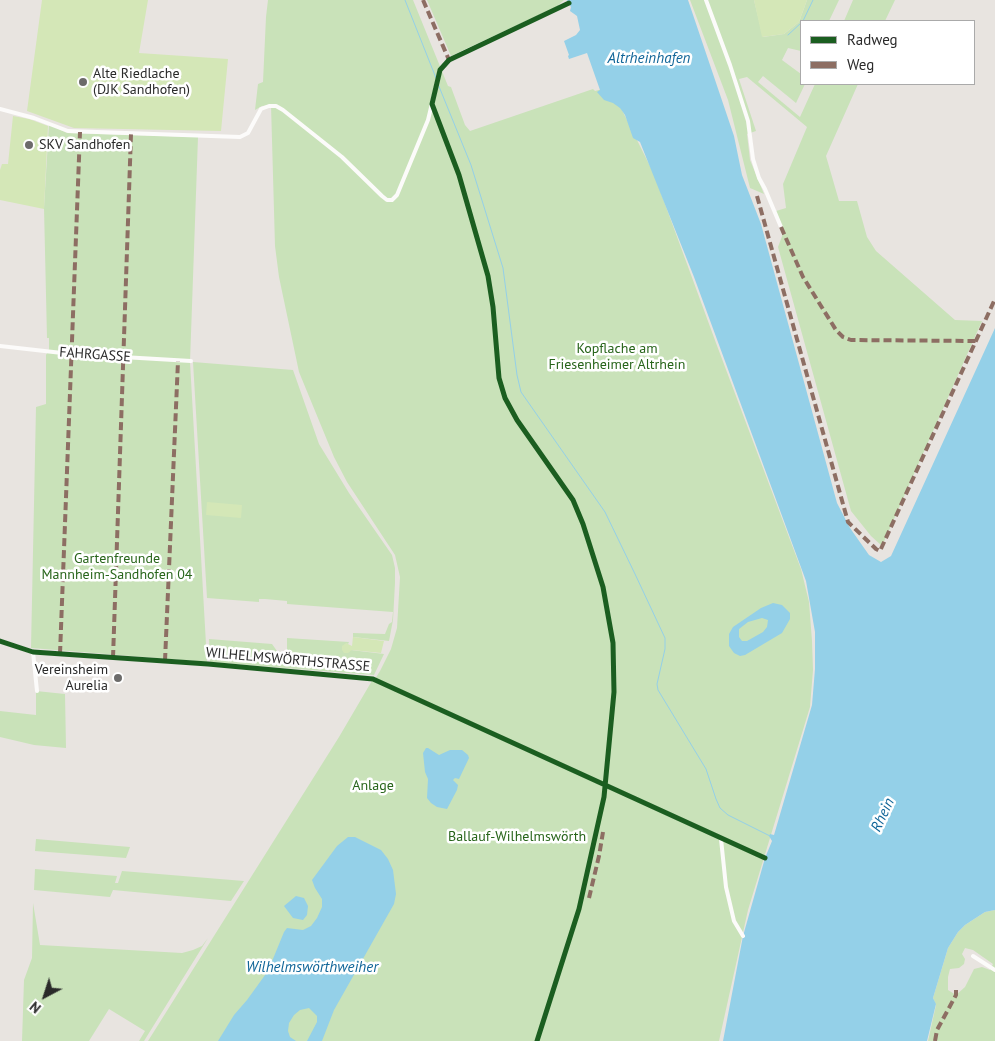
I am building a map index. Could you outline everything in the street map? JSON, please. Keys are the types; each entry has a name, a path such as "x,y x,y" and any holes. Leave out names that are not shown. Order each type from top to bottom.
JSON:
{"street":[{"path":"706,0 748,121 753,159 759,178 780,226"},
{"path":"0,109 34,118 68,131 240,137 248,133 261,109 276,106 342,157 387,200 392,200 397,195 428,120 440,70 449,60 464,52 569,3"},
{"name":"FAHRGASSE","path":"0,346 63,354 191,362"},
{"name":"WILHELMSWÖRTHSTRASSE","path":"0,641 33,652 208,664 373,679 765,858"},
{"path":"33,652 37,691"},
{"path":"721,839 726,887 734,921 743,936"},
{"path":"973,956 995,970"}],"green space":[{"name":"Alte Riedlache (DJK Sandhofen)","path":"42,0 148,0 139,53 228,59 221,131 74,128 27,111"},
{"name":"Ballauf-Wilhelmswörth","path":"268,0 413,0 448,86 451,87 465,125 470,131 593,89 595,91 606,88 620,106 654,174 801,569 809,602 812,641 813,670 810,707 748,910 719,1041 148,1041 339,737 373,679 375,679 380,671 391,649 397,628 400,577 395,555 347,482 334,457 299,372 279,277 275,246 271,105 262,106 255,110 258,84 263,82"},
{"path":"427,0 564,0 554,9 451,56"},
{"path":"690,0 754,0 763,37 784,34 799,22 807,0 839,0 829,20 800,20 800,51 788,48 782,60 800,73 800,85 805,85 796,103 763,76 758,82 800,117 815,85 858,85 826,156 839,201 857,201 867,237 876,251 955,320 982,321 882,546 871,536 851,511 778,247 784,231 776,211 786,208 783,184 807,127 747,77 739,79 756,131 747,134 750,160 764,194 750,188 728,100"},
{"path":"754,0 807,0 799,22 784,34 762,37"},
{"path":"853,0 895,0 885,20 844,20"},
{"name":"SKV Sandhofen","path":"13,116 29,119 48,126 44,209 0,200 0,170 2,164 8,164"},
{"name":"Gartenfreunde Mannheim-Sandhofen 04","path":"49,124 67,133 198,137 190,362 207,662 31,648 36,407 46,404 46,355 49,349 49,338 47,338 44,208"},
{"path":"193,362 293,370 319,444 349,493 392,555 395,568 395,583 393,620 389,641 353,637 353,633 385,634 389,624 392,622 393,612 287,604 287,601 265,599 259,599 259,602 207,598"},
{"path":"207,502 242,505 241,518 206,515"},
{"path":"353,637 384,641 381,653 352,650 344,653 342,646 346,643 352,646"},
{"path":"287,638 349,642 348,644 346,643 351,650 384,654 374,675 210,662 209,639 272,644 277,651 287,653"},
{"path":"36,691 65,694 66,748 34,745 0,737 0,711 36,715"},
{"path":"36,839 130,847 126,858 35,851"},
{"path":"35,869 117,876 115,883 118,883 122,871 244,881 231,901 113,890 110,897 34,890"},
{"path":"33,903 40,945 182,953 202,946 208,938 144,1041 139,1041 145,1031 109,1009 89,1041 22,1041 24,980 32,958"},
{"path":"995,910 995,1041 928,1041 936,1005 933,998 948,948 965,925 985,912","holes":["965,948 973,950 993,964 990,970 982,967 974,969 965,987 956,995 948,990 950,969 959,968 964,964 965,959 962,954"]}],"water":[{"path":"567,0 688,0 734,136 742,175 761,224 837,503 850,528 869,555 881,562 891,556 995,328 995,910 985,912 965,925 948,948 933,998 936,1004 927,1041 723,1041 743,936 765,858 772,841 769,836 770,834 774,835 812,705 815,669 815,632 806,581 694,277 640,142 633,138 625,115 620,108 604,100 597,92 600,90 587,53 569,59 564,41 576,35 580,30 577,16 570,11 571,7"},
{"path":"773,603 782,605 790,613 790,619 782,633 745,655 740,656 734,653 729,646 729,634 733,627 761,608","holes":["762,618 768,620 767,627 763,632 747,641 742,641 739,637 739,629 748,622"]},
{"path":"426,748 439,755 450,750 462,750 468,755 469,758 459,779 455,778 453,780 458,785 457,790 447,809 437,807 427,798 428,779 425,772 423,753"},
{"name":"Wilhelmswörthweiher","path":"348,837 355,837 381,850 393,870 396,894 394,904 334,1010 322,1041 307,1041 317,1022 317,1016 309,1008 300,1010 289,1023 288,1031 290,1037 296,1041 218,1041 234,1015 268,971 287,928 303,930 311,926 317,918 322,907 322,899 312,880 337,846"},
{"path":"296,896 304,898 308,906 307,915 303,920 293,918 284,906"}],"waterway":[{"path":"405,0 436,78"},
{"path":"803,20 813,0"},
{"path":"788,35 800,24"},
{"path":"438,84 471,165 503,268 517,375 521,392 605,512 635,574 665,638 665,649 657,684 658,690 706,769 720,808 728,815 770,836"}],"marked path":[{"path":"423,0 449,60"},
{"path":"60,654 80,132"},
{"path":"113,658 131,134"},
{"path":"757,196 848,522 880,551 995,299"},
{"path":"781,227 803,277 836,330 843,337 851,340 976,341"},
{"path":"165,661 178,361"},
{"path":"589,898 603,832"},
{"path":"935,1041 937,1030 956,995 956,989"}],"cycle path":[{"path":"537,1041 579,909 604,797 614,692 613,643 603,587 583,524 573,500 517,420 505,398 499,378 493,307 488,276 459,175 432,104 440,70 449,60 569,3"},
{"path":"0,641 33,652 208,664 373,679 765,858"}],"place":[{"name":"Alte Riedlache (DJK Sandhofen)","path":"83,82"},
{"name":"SKV Sandhofen","path":"29,145"},
{"name":"Vereinsheim Aurelia","path":"118,678"}],"water label":[{"name":"Altrheinhafen","path":"649,59"},
{"name":"Rhein","path":"883,815"}],"park label":[{"name":"Kopflache am Friesenheimer Altrhein","path":"617,358"},
{"name":"Anlage","path":"373,786"}]}
